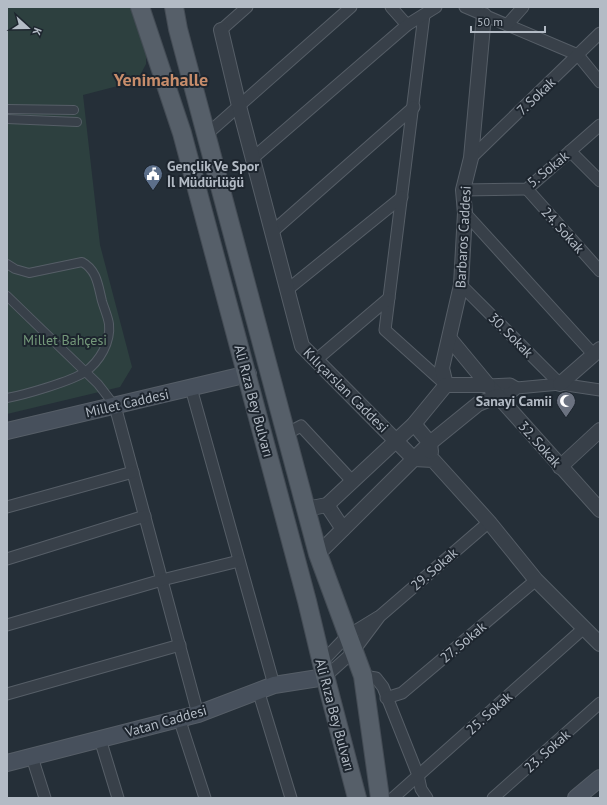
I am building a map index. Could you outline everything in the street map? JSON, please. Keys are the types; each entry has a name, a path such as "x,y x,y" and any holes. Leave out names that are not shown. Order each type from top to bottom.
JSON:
{"main road":[{"name":"Ali Rıza Bey Bulvarı","path":"140,7 182,133 308,601 323,670 357,798"},
{"name":"Ali Rıza Bey Bulvarı","path":"174,7 178,29 318,554 363,676 380,798"},
{"name":"Millet Caddesi","path":"7,431 248,374"},
{"name":"Vatan Caddesi","path":"7,763 198,714 258,690 323,670"},
{"path":"576,798 600,778"}],"street":[{"path":"221,30 248,7"},
{"path":"206,135 351,7"},
{"path":"391,7 407,26"},
{"path":"253,158 407,26 436,7"},
{"path":"465,7 578,55 600,82"},
{"path":"507,25 523,7"},
{"path":"424,15 414,107 385,330 446,385 488,386 510,384 517,388"},
{"name":"Barbaros Caddesi","path":"446,385 442,368 462,285 465,213 463,190 471,158 484,15"},
{"name":"Kılıçarslan Caddesi","path":"221,30 239,106 302,346 414,459"},
{"name":"7. Sokak","path":"471,158 600,33"},
{"path":"272,232 414,107"},
{"path":"7,109 74,110"},
{"path":"7,119 77,122"},
{"name":"5. Sokak","path":"463,190 527,188 600,125"},
{"path":"570,151 600,181"},
{"name":"24. Sokak","path":"527,188 600,271"},
{"path":"287,290 402,197"},
{"path":"465,213 597,352 560,384"},
{"path":"7,264 15,270 29,273 82,262 95,273 109,325 108,338 103,353 85,372 20,396 7,398"},
{"name":"30. Sokak","path":"462,285 560,384"},
{"path":"7,296 85,372 115,406 198,714"},
{"path":"316,360 389,298"},
{"name":"32. Sokak","path":"450,339 488,386 600,510"},
{"path":"318,554 430,443 478,404 498,396 511,393 517,388 560,384 600,390"},
{"path":"306,510 328,505 414,424 446,385"},
{"path":"191,388 239,561 279,683"},
{"path":"414,424 430,443 433,460 489,522 536,580 600,644"},
{"path":"286,434 301,426 353,482"},
{"path":"560,467 598,435"},
{"path":"414,459 433,460"},
{"path":"7,507 133,472"},
{"path":"328,505 343,529"},
{"path":"7,559 145,516"},
{"name":"29. Sokak","path":"380,616 489,522"},
{"path":"7,625 162,580 239,561"},
{"name":"27. Sokak","path":"386,698 402,693 536,580"},
{"path":"323,670 380,616"},
{"path":"323,670 380,616"},
{"name":"25. Sokak","path":"393,798 584,628"},
{"path":"7,694 180,645"},
{"path":"363,676 376,678 380,682 418,776 421,789 427,798"},
{"path":"258,690 291,798"},
{"name":"23. Sokak","path":"493,798 600,703"},
{"path":"180,718 204,798"},
{"path":"100,739 118,798"},
{"path":"32,756 46,798"}],"green space":[{"name":"Millet Bahçesi","path":"7,7 134,7 146,41 146,64 137,81 83,95 100,245 132,367 120,387 7,414"}],"place":[{"name":"Gençlik Ve Spor İl Müdürlüğü","path":"153,191"},
{"name":"Sanayi Camii","path":"566,418"}],"district":[{"name":"Yenimahalle","path":"161,79"}]}
